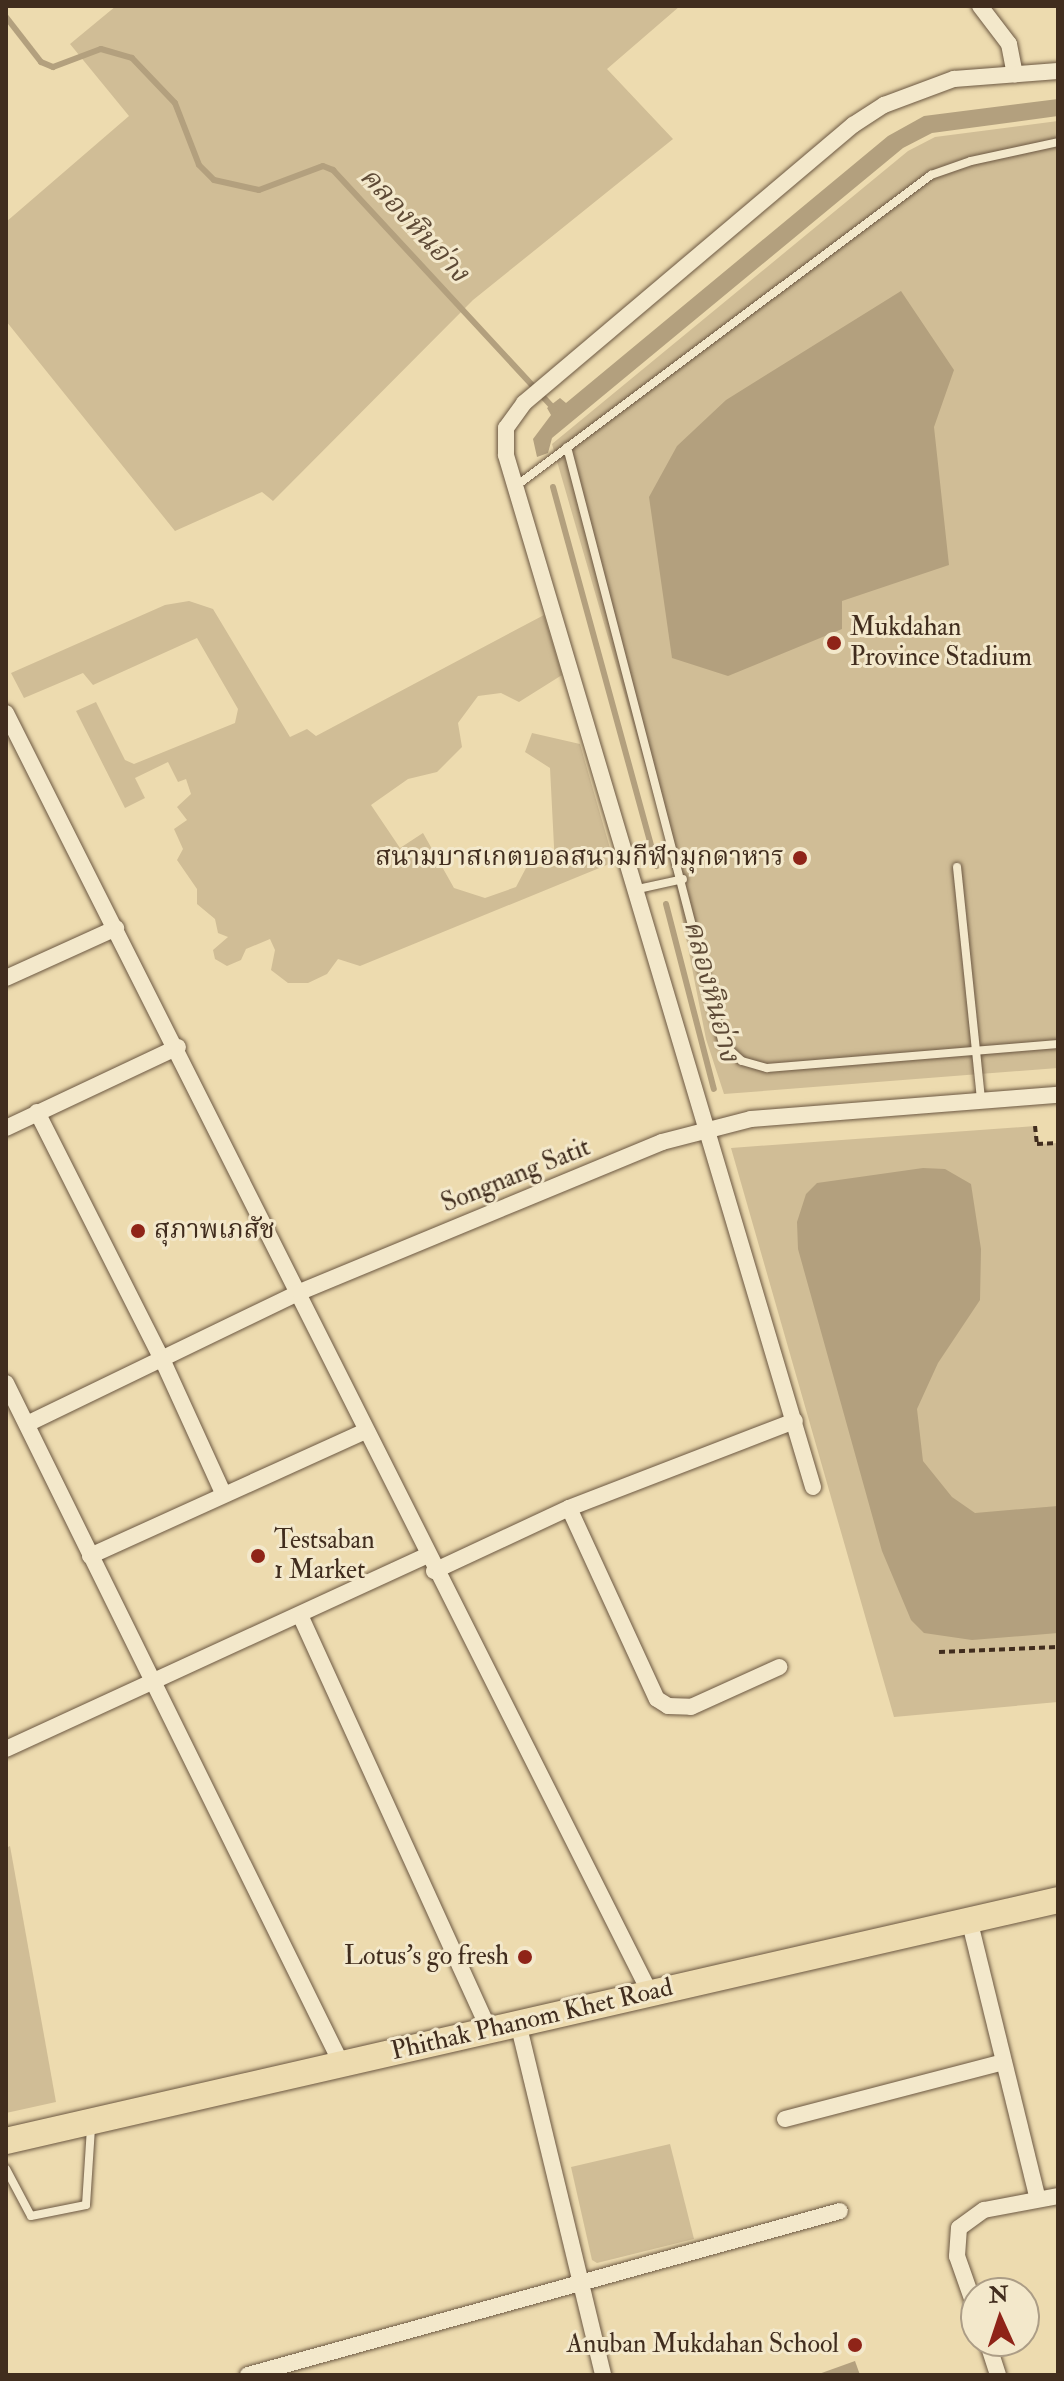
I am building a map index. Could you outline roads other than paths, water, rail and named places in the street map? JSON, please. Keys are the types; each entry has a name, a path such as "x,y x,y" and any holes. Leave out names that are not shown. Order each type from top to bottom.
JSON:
{"main road":[{"name":"Phithak Phanom Khet Road","path":"6,2141 1058,1900"}],"street":[{"path":"980,6 1009,44 1015,74"},
{"path":"813,1487 516,486 506,428 532,396 853,125 920,89 954,79 1058,71"},
{"path":"6,713 178,1047 430,1563 650,1993"},
{"path":"6,978 116,928"},
{"path":"6,1128 178,1047"},
{"name":"Songnang Satit","path":"27,1424 300,1292 662,1142 751,1119 1058,1095"},
{"path":"37,1112 162,1359 224,1495"},
{"path":"6,1383 342,2065"},
{"path":"6,1749 300,1615 795,1421"},
{"path":"90,1556 365,1431"},
{"path":"569,1508 657,1699 668,1706 691,1707 779,1667"},
{"path":"300,1615 489,2029"},
{"path":"969,1919 1038,2199"},
{"path":"518,2023 603,2375"},
{"path":"785,2119 1004,2062"},
{"path":"964,2277 957,2256 959,2228 984,2210 1058,2196"},
{"path":"248,2375 840,2211"}],"lane":[{"path":"516,486 931,175 1058,142"},
{"path":"567,447 683,879 714,1027 723,1044 742,1061 767,1068 1058,1044"},
{"path":"957,867 981,1101"},
{"path":"638,889 683,879"},
{"path":"6,2169 31,2216 86,2205 92,2122"}],"waterway":[{"name":"คลองหินอ่าง","path":"6,17 41,62 53,67 101,49 132,58 175,103 199,165 214,180 259,190 323,166 333,170 555,410"},
{"name":"คลองหินอ่าง","path":"553,487 657,866"},
{"name":"คลองหินอ่าง","path":"666,904 714,1089"}],"place":[{"name":"Mukdahan Province Stadium","path":"834,643"},
{"name":"สนามบาสเกตบอลสนามกีฬามุกดาหาร","path":"800,858"},
{"name":"สุภาพเภสัช","path":"138,1231"},
{"name":"Testsaban 1 Market","path":"258,1556"},
{"name":"Lotus's go fresh","path":"525,1957"},
{"name":"Anuban Mukdahan School","path":"855,2345"}]}
